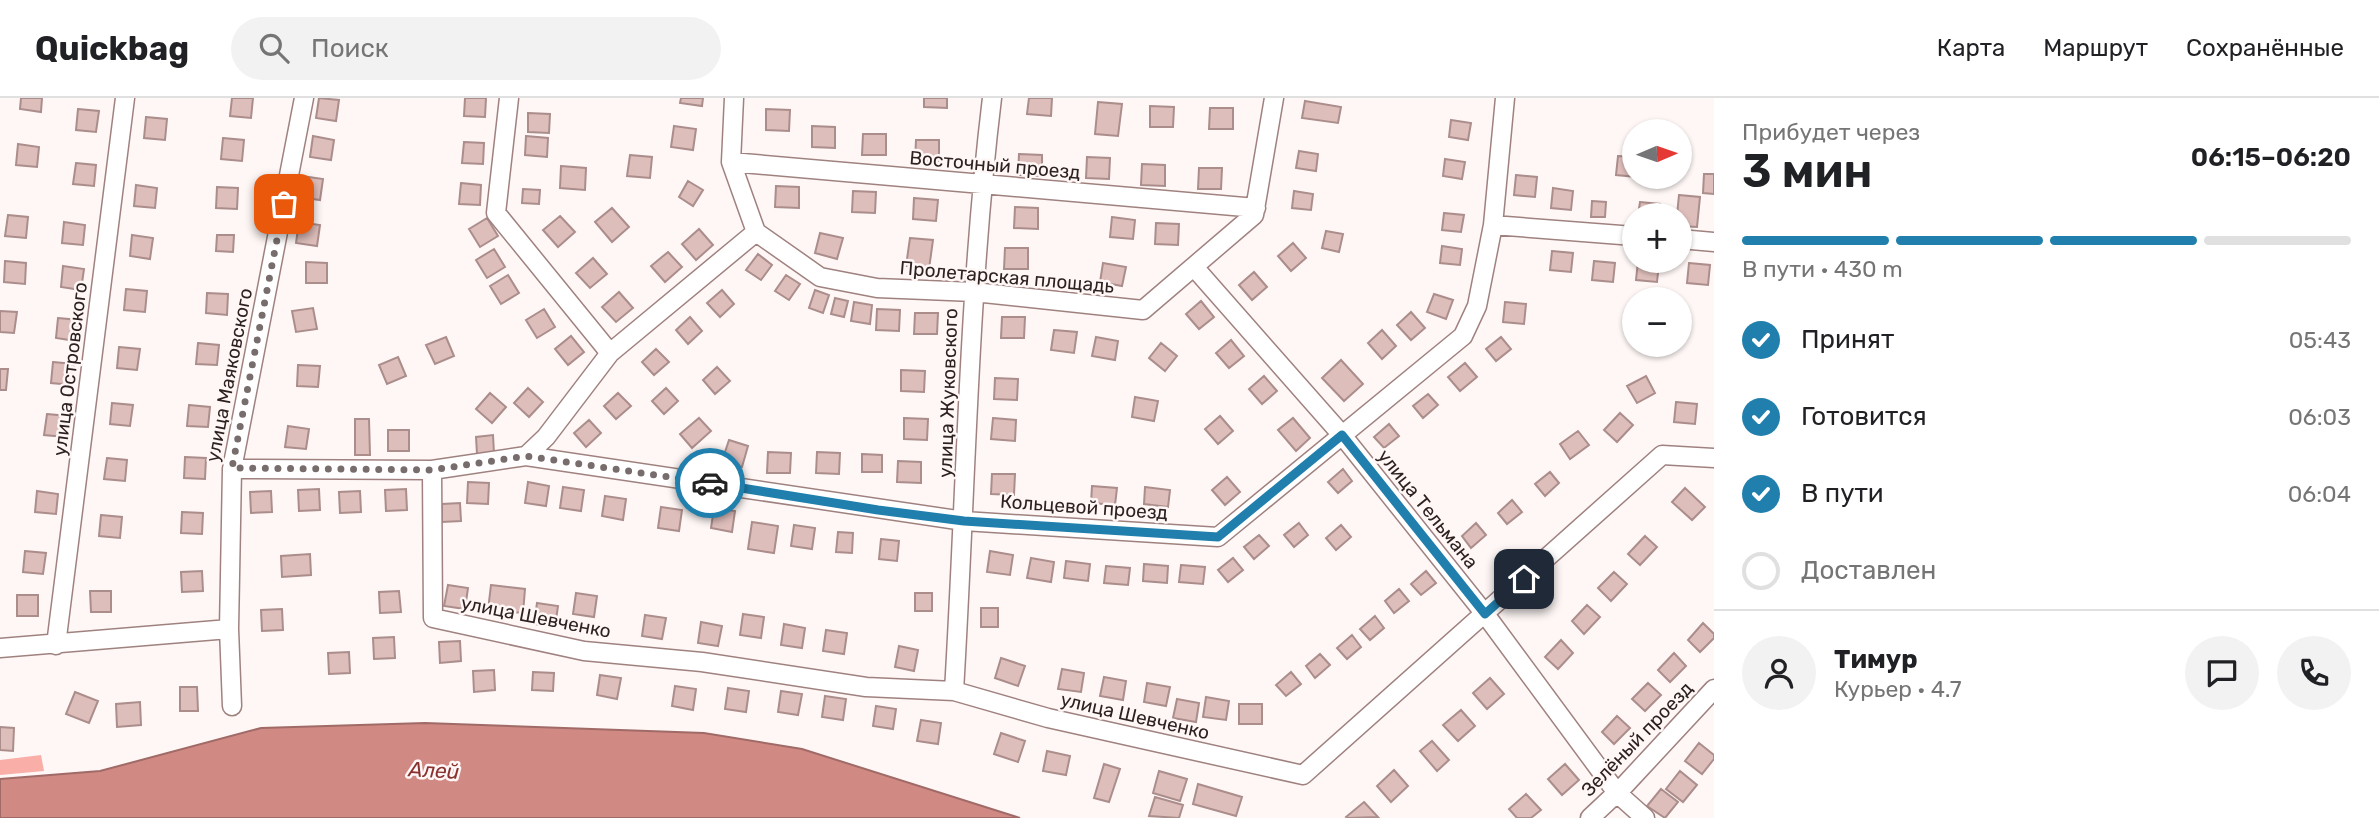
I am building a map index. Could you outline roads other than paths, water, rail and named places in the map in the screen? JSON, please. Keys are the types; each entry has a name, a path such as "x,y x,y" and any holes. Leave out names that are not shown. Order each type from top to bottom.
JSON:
{"street":[{"name":"улица Островского","path":"56,645 125,98"},
{"name":"улица Маяковского","path":"232,706 229,629 232,468 304,98"},
{"path":"509,98 496,213 610,354"},
{"path":"526,456 546,437 610,354 756,232 731,162 734,98"},
{"name":"улица Жуковского","path":"954,691 974,292 981,185 992,98"},
{"path":"1256,208 1275,98"},
{"name":"Кольцевой проезд","path":"232,468 432,470 526,456 964,521 1218,537 1463,336 1477,306 1493,225 1505,98"},
{"name":"Восточный проезд","path":"731,162 1256,208"},
{"name":"Пролетарская площадь","path":"756,232 820,277 877,288 974,292 1143,310 1254,215 1256,208"},
{"path":"1493,225 1622,235"},
{"path":"1692,240 1714,242"},
{"name":"улица Тельмана","path":"1194,267 1342,435 1485,614 1617,793 1645,818"},
{"name":"улица Шевченко","path":"432,470 433,618 584,651 702,662 866,687 954,691 1048,718 1303,775 1662,455 1714,458"},
{"path":"0,648 229,629"},
{"name":"Зелёный проезд","path":"1590,818 1617,793 1714,689"}],"water":[{"name":"Алей","path":"425,723 704,733 802,749 1020,818 0,818 0,779 100,771 261,728"}]}
